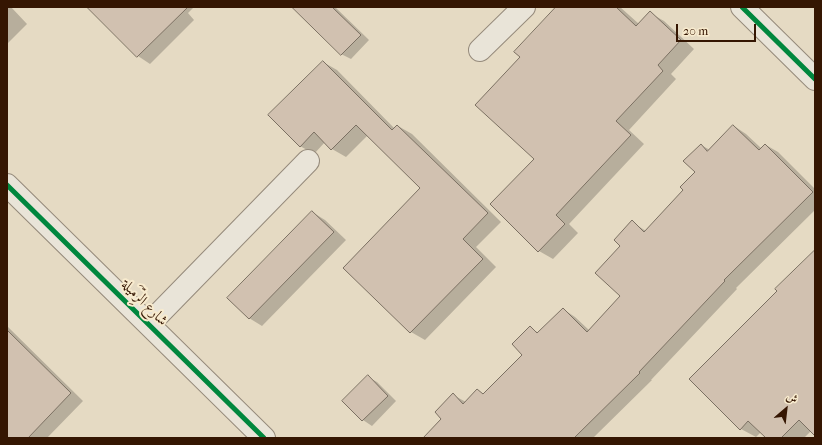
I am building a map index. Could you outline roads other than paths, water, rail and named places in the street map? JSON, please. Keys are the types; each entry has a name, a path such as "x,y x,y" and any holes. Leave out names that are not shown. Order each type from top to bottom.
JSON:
{"street":[{"path":"480,50 524,7"},
{"path":"742,7 815,79"},
{"path":"149,324 308,161"},
{"name":"شارع الرِّمَيلة","path":"7,185 264,438"}]}
